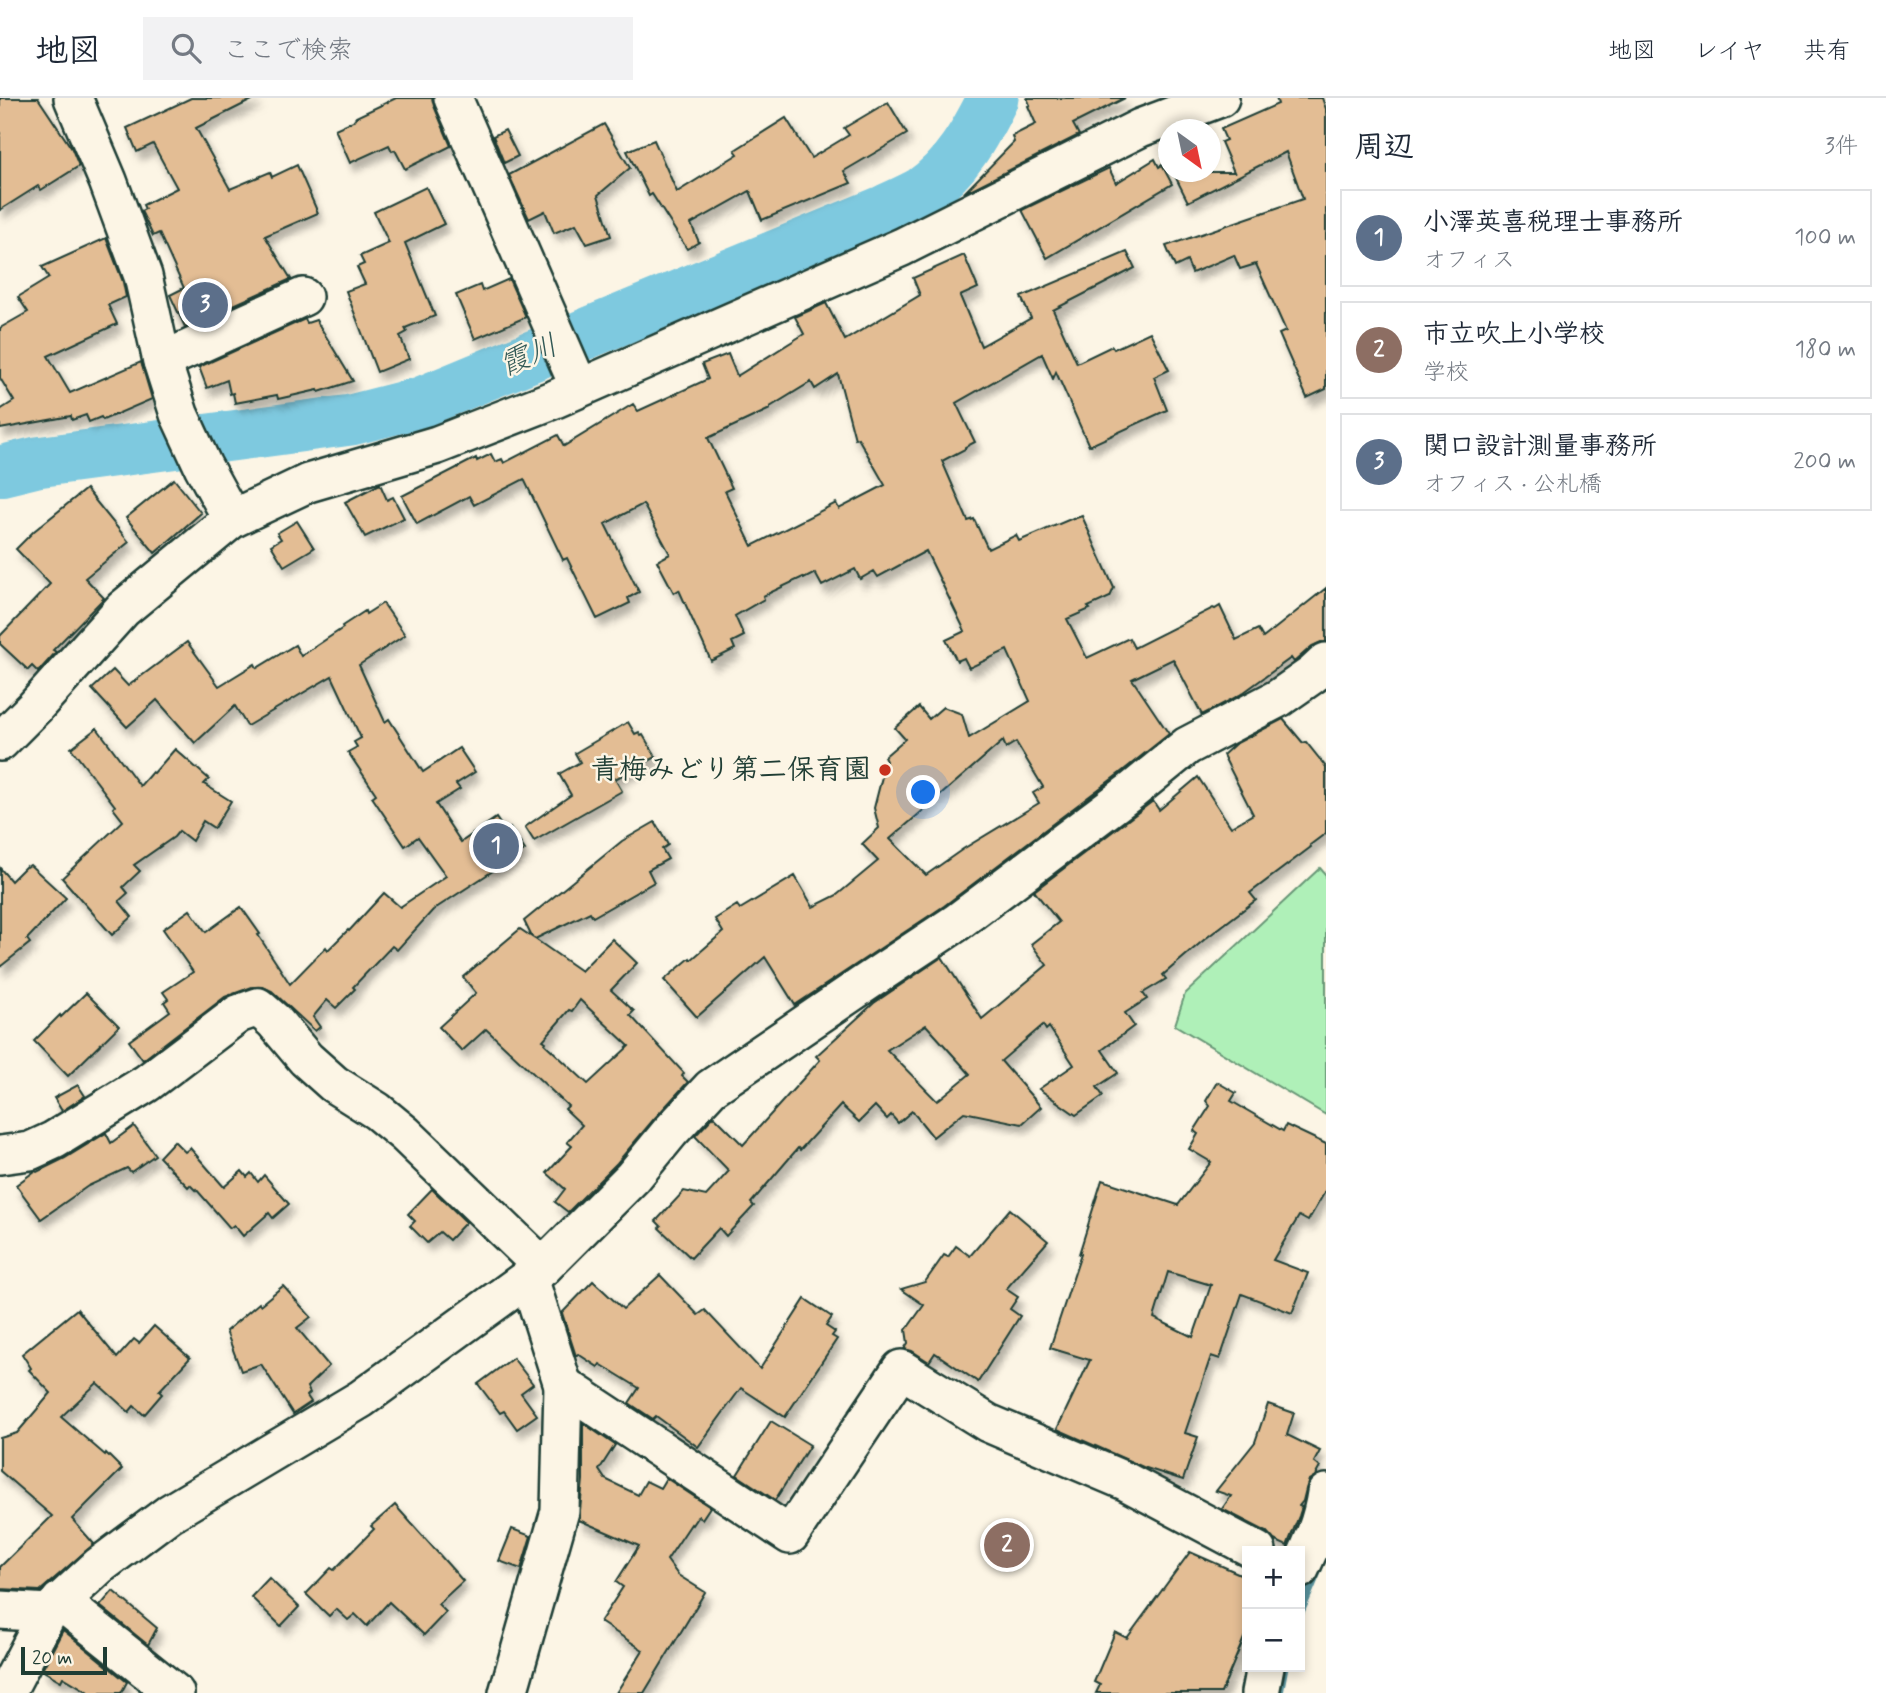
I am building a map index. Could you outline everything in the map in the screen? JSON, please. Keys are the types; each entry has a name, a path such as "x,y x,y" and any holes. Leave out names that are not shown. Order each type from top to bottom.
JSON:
{"street":[{"path":"73,98 108,181 143,276 162,361 181,419 232,519"},
{"path":"453,98 575,376"},
{"path":"0,742 123,609 232,519 309,484 437,445 555,399 575,376 902,247 1104,145 1207,100"},
{"path":"162,361 303,297"},
{"path":"6,1693 54,1607 99,1566 170,1513 361,1399 536,1273 632,1177 712,1088 957,923 1187,746 1279,698 1326,662"},
{"path":"0,1155 30,1151 54,1140 147,1083 238,1014 258,1007 324,1076 377,1111 405,1134 536,1273 563,1385 560,1511 508,1693"},
{"path":"563,1385 790,1535 901,1369 988,1423 1125,1481 1248,1546"},
{"path":"1305,1559 1323,1512 1326,1493"},
{"path":"0,1610 54,1607 175,1693"},
{"path":"1260,1693 1264,1672"}],"green space":[{"path":"1320,868 1326,875 1326,1115 1175,1025 1185,994"}],"building":[{"path":"0,98 38,98 72,149 79,166 41,190 38,186 0,210"},
{"path":"191,98 256,98 196,128 230,189 270,172 272,177 297,165 318,213 265,236 291,279 185,327 170,295 184,288 159,233 153,236 141,211 145,209 143,205 177,188 153,144 137,152 127,128"},
{"path":"396,98 432,98 451,146 405,169 395,150 392,151 389,145 350,163 335,129"},
{"path":"1027,98 1125,98 1073,124 1079,135 964,193 1014,142 1012,136 1036,124"},
{"path":"1276,98 1322,98 1326,109 1326,389 1307,398 1279,334 1286,331 1256,264 1240,269 1234,255 1192,273 1187,261 1175,267 1166,246 1303,199 1286,152 1188,202 1178,182 1221,182 1221,172 1234,172 1221,142 1226,140 1221,129 1278,104"},
{"path":"888,102 907,134 844,171 851,183 762,220 750,191 691,224 699,242 687,249 652,194 649,196 627,151 654,140 677,192 738,154 735,150 786,118 811,158 849,135 844,128"},
{"path":"604,124 630,168 598,195 611,236 587,244 576,224 554,233 545,211 529,219 509,175"},
{"path":"505,130 518,156 504,163 493,136"},
{"path":"1155,159 1158,165 1158,182 1172,184 1047,258 1022,210 1109,168 1116,183"},
{"path":"426,187 444,224 405,243 435,316 405,328 407,332 400,336 409,359 377,372 346,291 365,284 357,267 364,264 360,256 389,243 374,212"},
{"path":"106,238 126,297 108,305 117,324 48,356 70,393 141,362 152,399 103,420 101,417 89,422 86,415 72,420 71,416 0,429 0,410 14,401 0,378 0,328 28,312 18,297 49,278 42,267"},
{"path":"1127,252 1135,268 1053,310 1077,363 1150,332 1169,370 1154,377 1167,410 1089,446 1056,372 1053,379 1042,354 956,403 975,442 942,461 968,521 974,519 988,549 1016,535 1019,541 1082,516 1114,588 1110,597 1067,619 1087,658 1129,638 1134,648 1220,606 1236,640 1258,629 1263,638 1326,588 1326,642 1312,646 1294,662 1291,658 1240,695 1202,715 1173,659 1132,679 1169,734 1120,773 944,906 795,1005 765,957 697,1017 664,980 723,932 715,919 737,905 740,909 795,876 813,907 837,895 878,861 862,844 879,828 874,808 886,761 884,757 905,739 895,728 919,707 929,719 943,707 962,714 969,738 1030,701 1007,650 969,668 964,658 957,661 946,640 965,631 926,551 878,577 874,571 860,579 855,569 822,586 815,573 763,596 764,599 735,616 744,636 732,642 735,649 711,661 679,590 674,593 657,561 670,554 643,504 605,524 639,592 628,598 630,603 597,619 567,558 563,560 524,479 474,505 469,496 417,524 402,496 476,458 477,461 491,454 495,462 502,459 504,463 558,435 564,446 633,404 638,411 708,379 702,364 728,354 737,376 804,334 795,317 826,303 845,340 920,295 913,278 964,255 978,288 960,296 981,346 1031,318 1021,297","holes":["838,374 855,439 858,438 885,485 839,509 836,503 752,546 725,491 732,488 708,438 770,409 811,382 815,389","1003,741 1006,748 1016,742 1043,787 1033,793 1039,803 926,875 890,839"]},
{"path":"509,279 526,317 475,339 456,295 480,285 482,291"},
{"path":"305,319 307,323 316,320 353,381 319,392 318,390 278,399 277,395 235,403 227,380 207,388 199,367"},
{"path":"174,479 201,513 155,553 126,518"},
{"path":"380,484 387,500 393,497 404,518 365,537 345,502"},
{"path":"86,489 129,542 85,578 104,598 53,650 56,652 38,672 32,666 28,670 0,644 0,636 50,584 16,549"},
{"path":"297,521 314,548 284,566 271,545 281,539 277,533"},
{"path":"383,603 405,635 359,665 385,722 389,719 423,772 459,748 475,772 456,784 460,789 436,804 461,842 496,818 505,831 510,828 525,850 433,910 397,950 392,946 336,1008 327,1000 313,1017 320,1027 315,1031 272,991 263,987 252,987 225,997 143,1060 129,1041 170,1011 164,1002 168,999 163,992 193,972 163,929 190,910 206,932 241,907 290,984 326,947 328,950 349,931 384,893 400,907 446,876 418,837 405,846 372,797 376,794 348,752 357,747 354,742 361,738 332,676 247,726 235,706 195,743 157,700 127,727 92,689 113,670 128,686 187,642 219,686 255,664 257,668 295,645 301,656 365,611 366,614"},
{"path":"1283,719 1326,767 1326,833 1250,893 1256,900 1163,975 1166,979 1143,993 1147,999 1125,1013 1134,1026 1102,1050 1118,1073 1097,1087 1103,1096 1076,1115 1039,1089 1074,1065 1049,1027 1046,1030 1043,1025 1001,1061 1041,1107 1022,1124 964,1112 933,1137 912,1111 898,1123 891,1115 887,1119 875,1106 859,1122 841,1105 800,1150 798,1148 751,1203 754,1206 726,1236 719,1228 691,1258 659,1228 661,1226 656,1221 684,1191 706,1196 729,1171 695,1136 714,1116 743,1145 820,1060 816,1056 874,1003 942,957 982,1019 1047,965 1031,944 1059,922 1034,891 1153,801 1159,810 1198,777 1231,827 1253,814 1223,755 1235,744","holes":["926,1025 970,1074 937,1101 887,1050"]},
{"path":"628,722 635,734 639,732 643,735 656,757 615,779 622,791 534,841 525,827 571,795 559,774 580,762 575,753"},
{"path":"97,728 140,786 175,749 209,779 204,784 231,801 214,828 203,821 192,841 179,831 134,865 140,871 123,887 128,893 119,901 132,917 112,935 62,878 123,821 113,808 115,806 71,748"},
{"path":"655,822 668,845 662,849 668,859 648,870 654,882 593,917 590,912 535,939 581,971 612,939 637,963 611,990 634,1011 630,1015 684,1073 682,1076 688,1082 617,1163 568,1212 555,1202 565,1189 547,1173 572,1146 567,1142 582,1125 565,1109 568,1106 486,1029 462,1051 439,1027 476,993 463,977 520,929 532,937 524,921 622,841","holes":["580,1000 629,1046 588,1084 543,1040"]},
{"path":"30,865 66,898 27,939 30,943 0,967 0,868 11,881"},
{"path":"86,993 119,1026 68,1076 34,1041"},
{"path":"1217,1082 1236,1093 1231,1101 1283,1131 1286,1125 1326,1144 1326,1190 1308,1221 1299,1216 1273,1260 1308,1273 1292,1313 1242,1294 1220,1359 1211,1356 1185,1433 1198,1437 1183,1480 1143,1467 1057,1429 1090,1360 1050,1348 1102,1180 1178,1205 1211,1162 1189,1149 1198,1134 1194,1131 1210,1106 1206,1101","holes":["1168,1272 1211,1285 1193,1337 1154,1318"]},
{"path":"78,1085 85,1096 62,1111 54,1098"},
{"path":"134,1126 155,1155 131,1172 127,1168 88,1186 41,1219 16,1185 35,1171 65,1158 106,1133 111,1143"},
{"path":"174,1141 185,1152 190,1148 224,1187 242,1171 247,1177 251,1173 258,1182 264,1175 289,1204 273,1218 269,1213 243,1236 234,1225 230,1228 196,1189 190,1185 188,1187 159,1157"},
{"path":"432,1189 466,1222 449,1240 440,1232 427,1243 410,1226 415,1221 408,1214"},
{"path":"1010,1209 1048,1241 1006,1289 1018,1297 1010,1309 1020,1316 978,1382 935,1353 929,1362 904,1349 908,1343 906,1330 924,1305 901,1289 925,1282 944,1255 948,1257 956,1246 970,1256"},
{"path":"660,1275 698,1315 705,1310 760,1369 805,1299 832,1317 826,1326 835,1332 832,1336 837,1339 785,1417 741,1388 698,1447 656,1416 653,1419 629,1403 639,1388 600,1364 598,1367 578,1354 576,1356 562,1313 593,1281 623,1309"},
{"path":"283,1286 311,1317 297,1328 329,1366 307,1387 310,1393 307,1396 311,1402 293,1414 261,1364 241,1371 226,1331"},
{"path":"77,1309 117,1358 134,1339 139,1343 154,1326 190,1358 159,1391 162,1394 144,1415 134,1406 129,1412 97,1383 61,1417 122,1469 72,1519 94,1544 40,1591 0,1589 0,1567 52,1516 0,1471 0,1438 17,1433 51,1393 29,1370 31,1368 22,1354"},
{"path":"513,1358 533,1384 521,1393 537,1415 517,1429 504,1411 500,1413 478,1384"},
{"path":"1268,1404 1294,1413 1287,1435 1320,1451 1314,1462 1320,1467 1309,1480 1287,1546 1274,1540 1267,1532 1222,1509 1231,1496 1216,1491 1255,1442"},
{"path":"771,1421 810,1445 775,1500 737,1475"},
{"path":"583,1423 615,1445 599,1470 605,1479 638,1495 646,1481 660,1488 666,1478 710,1507 702,1519 698,1516 691,1524 667,1560 678,1575 705,1592 644,1693 616,1693 643,1650 600,1622 623,1587 616,1582 639,1546 579,1520 583,1480"},
{"path":"395,1505 463,1581 438,1604 446,1612 424,1635 389,1602 367,1626 355,1614 348,1620 336,1609 329,1616 306,1594 331,1568 334,1570 374,1529 371,1526"},
{"path":"512,1529 531,1536 521,1569 499,1561"},
{"path":"1190,1552 1242,1575 1242,1643 1221,1693 1096,1693 1100,1685 1094,1682 1115,1632 1127,1638"},
{"path":"269,1578 299,1607 281,1626 251,1597"},
{"path":"113,1591 157,1628 148,1645 100,1606"},
{"path":"63,1630 127,1682 121,1693 90,1693 63,1677 61,1681 42,1670"}],"waterway":[{"name":"霞川","path":"0,471 37,462 351,420 421,402 917,195 955,162 993,98"},
{"path":"1301,1609 1318,1570"},
{"path":"1279,1693 1283,1672"}],"place":[{"name":"関口設計測量事務所","path":"205,305"},
{"name":"青梅みどり第二保育園","path":"885,770"},
{"name":"小澤英喜税理士事務所","path":"496,846"},
{"name":"市立吹上小学校","path":"1007,1545"}]}
